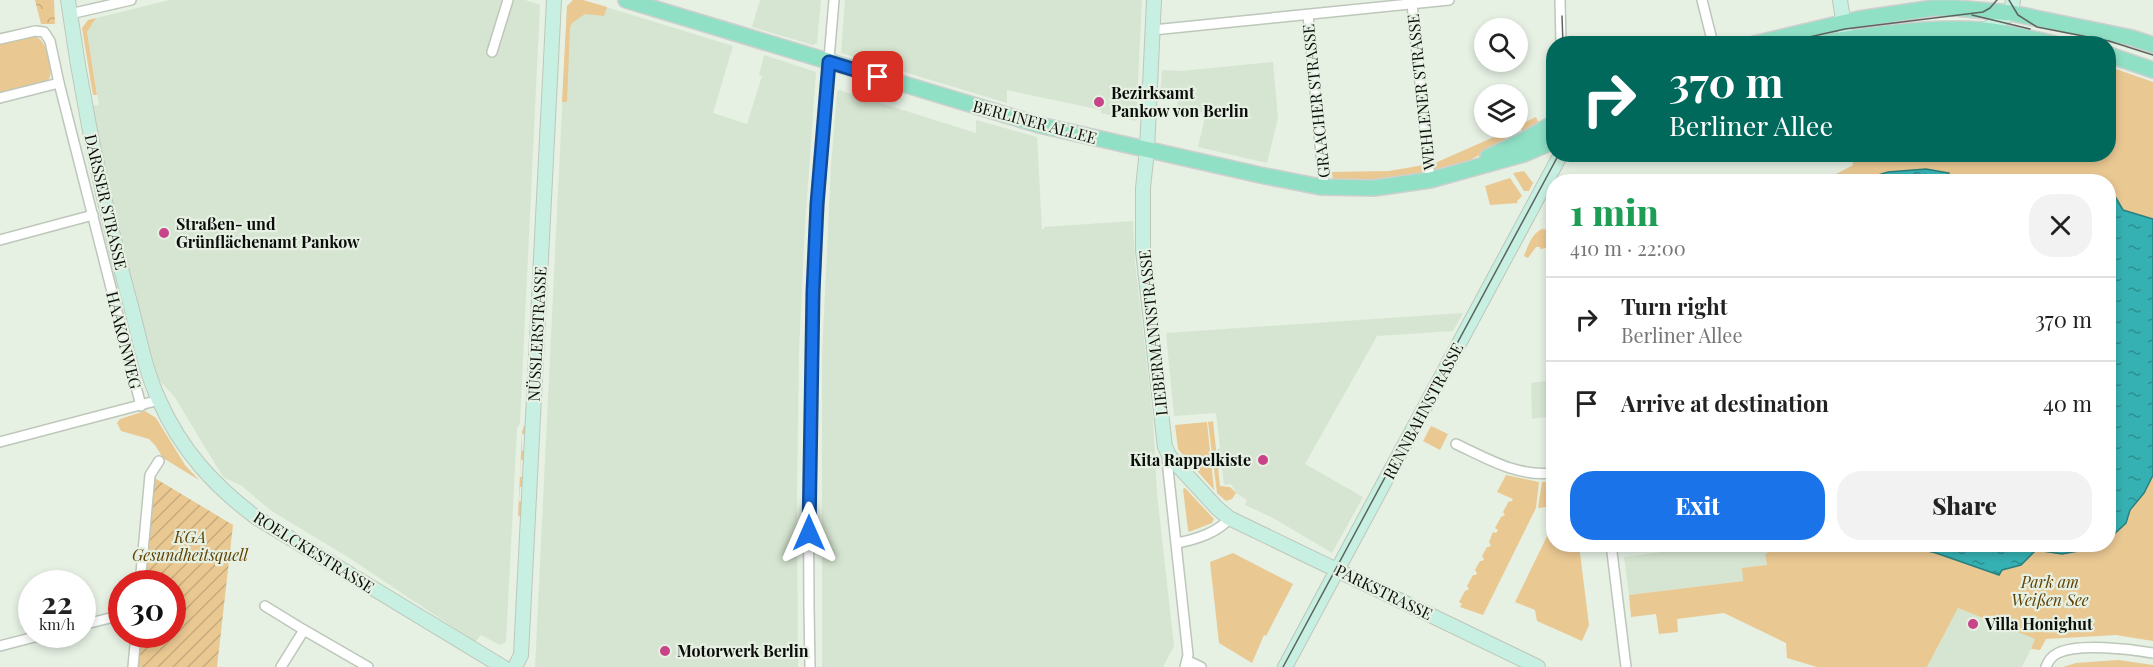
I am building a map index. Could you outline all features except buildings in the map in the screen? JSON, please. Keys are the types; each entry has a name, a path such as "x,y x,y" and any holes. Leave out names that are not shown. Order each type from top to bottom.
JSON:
{"main road":[{"name":"BERLINER ALLEE","path":"626,0 1008,117 1147,150 1324,187 1374,188 1430,180 1524,154 1546,144"},
{"path":"1787,36 1844,22 1935,8 1999,13 2132,38 2153,45"},
{"path":"1999,13 2008,34 2017,36"},
{"path":"1865,36 1933,29 1999,13"},
{"path":"2116,57 2153,70"},
{"name":"BERLINER ALLEE","path":"1453,174 1546,128"}],"street":[{"path":"69,7 131,0"},
{"path":"492,52 508,0"},
{"name":"NÜSSLERSTRASSE","path":"515,667 521,655 554,0"},
{"path":"810,667 809,435 812,305 817,204 834,0"},
{"name":"LIEBERMANNSTRASSE","path":"1154,0 1143,188 1143,251 1165,447 1170,457 1167,460 1177,543 1187,664"},
{"path":"1153,30 1449,0"},
{"path":"1560,0 1561,36"},
{"path":"1702,0 1711,36"},
{"path":"1840,0 1846,36"},
{"name":"WEHLENER STRASSE","path":"1412,4 1430,180"},
{"name":"DARSSER STRASSE","path":"69,7 98,174 143,348 159,400"},
{"name":"GRAACHER STRASSE","path":"1308,15 1324,187"},
{"name":"HAAKONWEG","path":"0,39 35,31 44,32 50,41 141,406"},
{"path":"0,98 59,83"},
{"name":"RENNBAHNSTRASSE","path":"1285,667 1546,182"},
{"path":"0,240 93,215"},
{"path":"0,442 159,400"},
{"name":"ROELCKESTRASSE","path":"159,400 192,456 207,475 231,498 260,520 503,667"},
{"path":"1456,444 1507,468 1529,473 1546,473"},
{"name":"PARKSTRASSE","path":"1170,457 1216,508 1229,518 1538,667"},
{"path":"141,570 150,475 159,461"},
{"path":"1177,543 1186,542 1220,528 1229,518"},
{"path":"1612,552 1626,667"},
{"path":"264,606 368,667"},
{"path":"281,667 304,630"},
{"path":"0,646 18,641"},
{"path":"133,667 135,648"},
{"path":"2046,667 2049,661 2060,652 2073,650 2117,648 2153,653"},
{"path":"1187,664 1201,667"}],"shaded area":[{"path":"170,0 525,0 540,5 520,423 517,428 506,642 500,645 481,635 475,642 351,559 270,510 242,486 223,477 174,396 159,380 123,258 90,106 99,105 87,32 96,18"},
{"path":"573,0 583,0 733,46 713,113 747,124 762,76 759,75 764,55 816,72 799,351 798,667 535,667 567,6"},
{"path":"760,0 821,0 817,43 813,45 752,27"},
{"path":"845,0 1142,0 1136,121 1101,113 1101,110 1007,90 1007,103 841,53"},
{"path":"1273,62 1278,118 1267,163 1198,147 1206,113 1177,106 1178,100 1160,96 1162,70 1181,71"},
{"path":"839,90 976,133 976,120 1037,137 1042,229 1044,227 1133,221 1135,262 1153,417 1157,494 1174,646 1163,667 822,667 822,354 831,166"},
{"path":"1463,313 1453,331 1377,336 1305,464 1363,497 1332,553 1275,519 1245,505 1247,500 1236,493 1231,484 1224,485 1221,456 1218,456 1217,449 1220,448 1216,413 1174,416 1166,333"},
{"path":"1546,381 1546,417 1532,419 1531,383"},
{"path":"1661,552 1776,552 1767,565 1743,581 1629,595 1624,557"},
{"name":"Villa Honighut","path":"1958,608 2036,639 2022,667 1927,667"}],"green space":[{"path":"35,0 54,0 55,24 41,24"},
{"path":"573,0 583,0 607,7 604,16 585,14 572,23 567,102 562,102 567,6"},
{"path":"96,18 87,32 97,95 93,95 82,28 88,20"},
{"path":"32,35 46,47 51,67 49,79 0,93 0,43"},
{"name":"Park am Weißen See","path":"2116,69 2153,82 2153,641 2116,635 2046,639 2040,650 2031,649 2035,639 1958,608 1927,667 1817,667 1787,658 1786,643 1724,613 1677,619 1678,632 1659,634 1656,614 1631,617 1629,595 1743,581 1742,568 1767,565 1765,554 1769,552 2116,552 2116,174 1836,174 1853,165 1853,162 2116,162"},
{"path":"1536,117 1539,123 1528,130 1528,121"},
{"path":"1492,138 1506,138 1507,141 1456,167 1372,183 1333,182 1332,172 1389,171 1435,163"},
{"path":"1524,171 1533,183 1529,191 1524,191 1513,173"},
{"path":"1510,178 1522,196 1517,201 1518,203 1490,205 1485,186"},
{"path":"1546,230 1546,248 1536,247 1528,258 1524,256 1533,237 1539,231"},
{"path":"145,411 156,418 185,465 199,480 163,458 149,439 121,431 117,423 120,419"},
{"path":"1213,421 1220,486 1230,487 1236,493 1232,499 1226,501 1217,493 1208,422"},
{"path":"1207,422 1214,490 1178,449 1175,425"},
{"path":"524,425 529,428 528,435 522,434 522,451 528,451 527,460 521,460 520,477 526,477 526,487 520,487 519,501 525,502 524,517 518,516 522,432"},
{"path":"1431,426 1448,434 1440,450 1423,441"},
{"path":"1506,475 1539,482 1536,508 1483,615 1460,607 1462,604 1459,602 1465,591 1469,589 1467,586 1473,575 1476,575 1475,570 1480,561 1484,559 1482,556 1487,547 1491,545 1489,542 1493,532 1496,533 1498,530 1495,528 1501,517 1505,515 1503,512 1509,501 1513,499 1497,492"},
{"name":"KGA Gesundheitsquell","path":"153,477 233,525 217,667 136,667 138,648 186,648 186,570 144,570"},
{"path":"1542,482 1546,482 1546,507 1538,508"},
{"path":"1185,488 1214,519 1212,523 1189,532 1183,489"},
{"path":"1546,538 1546,552 1580,552 1589,625 1582,641 1537,621 1535,610 1515,602"},
{"path":"1233,553 1293,584 1266,636 1264,635 1252,663 1219,643 1210,562"},
{"path":"2118,660 2153,665 2153,667 2063,667 2076,663"}],"water":[{"path":"1926,169 1949,173 1881,174"},
{"path":"2116,198 2123,210 2153,219 2153,475 2144,493 2130,510 2126,523 2116,532"},
{"path":"1932,552 2034,552 2021,565 2002,570 1999,575"},
{"path":"2049,552 2073,552 2062,554"}],"tram line":[{"path":"1814,36 1845,29 1983,12 1997,0"},
{"path":"2009,0 2018,15 2037,27 2083,36"},
{"path":"1972,15 2030,29"},
{"path":"1562,16 1563,36"},
{"path":"2116,43 2153,55"},
{"path":"1548,174 1555,162"},
{"path":"1283,667 1546,178"}],"place":[{"name":"Bezirksamt Pankow von Berlin","path":"1099,102"},
{"name":"Straßen- und Grünflächenamt Pankow","path":"164,233"},
{"name":"Kita Rappelkiste","path":"1263,460"},
{"name":"Villa Honighut","path":"1973,624"},
{"name":"Motorwerk Berlin","path":"665,651"}],"route":[{"path":"809,533 813,292 817,204 829,62 878,77"}]}
